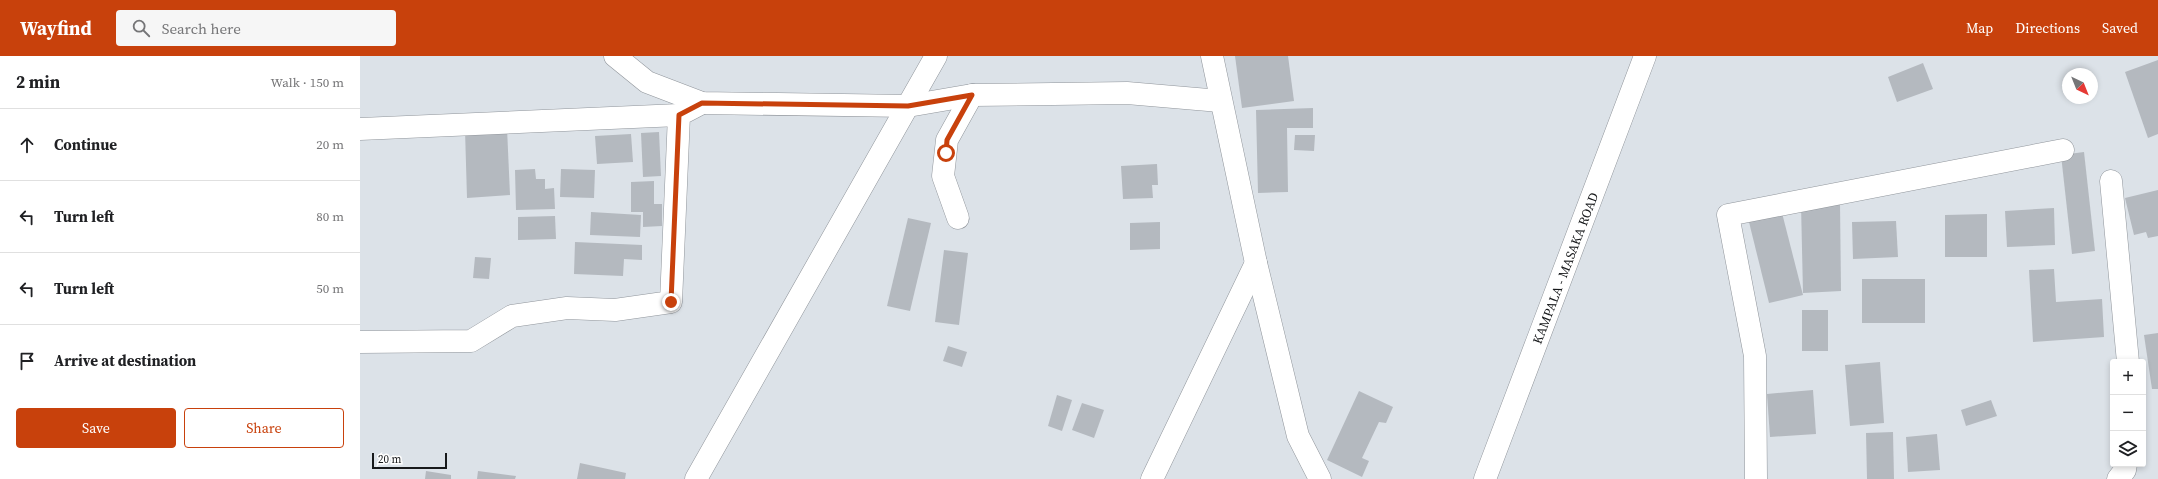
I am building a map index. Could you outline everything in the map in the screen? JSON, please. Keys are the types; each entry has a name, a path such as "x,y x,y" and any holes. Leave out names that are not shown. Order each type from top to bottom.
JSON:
{"street":[{"path":"615,56 647,82 702,103 908,106 972,95 1127,94 1220,101"},
{"path":"696,479 936,56"},
{"path":"1212,56 1220,101 1256,263 1298,436 1320,479"},
{"name":"KAMPALA - MASAKA ROAD","path":"1485,479 1645,56"},
{"path":"958,218 943,176 947,140 972,95"},
{"path":"360,129 679,115 702,103"},
{"path":"360,342 471,341 512,316 567,308 615,310 671,302 679,115"},
{"path":"1756,479 1755,356 1728,214 2063,150"},
{"path":"2111,181 2128,359"},
{"path":"1152,479 1256,263"},
{"path":"2118,479 2126,467"}],"building":[{"path":"1235,56 1288,56 1294,101 1242,108"},
{"path":"2158,60 2158,134 2148,138 2125,72"},
{"path":"1923,63 1933,89 1897,102 1888,77"},
{"path":"1313,108 1313,128 1287,128 1288,192 1258,193 1256,110"},
{"path":"507,128 510,195 467,198 465,130"},
{"path":"659,132 661,176 643,177 641,133"},
{"path":"631,134 633,162 597,164 595,136"},
{"path":"1295,135 1315,135 1314,151 1294,150"},
{"path":"2084,152 2095,251 2072,254 2061,155"},
{"path":"1157,164 1158,185 1152,185 1153,198 1123,199 1121,166"},
{"path":"535,169 536,179 545,179 545,189 554,188 555,209 516,210 515,170"},
{"path":"561,169 595,170 594,198 560,197"},
{"path":"654,181 654,204 662,204 662,226 643,227 643,212 631,212 631,182"},
{"path":"2158,190 2158,236 2148,238 2146,232 2134,235 2125,198"},
{"path":"1840,203 1841,291 1803,293 1801,204"},
{"path":"2054,208 2055,245 2007,247 2005,211"},
{"path":"1781,209 1803,295 1769,303 1748,218"},
{"path":"591,212 641,215 640,237 590,235"},
{"path":"1987,214 1987,257 1945,257 1945,215"},
{"path":"555,216 556,239 518,240 518,217"},
{"path":"908,218 931,223 910,311 887,306"},
{"path":"1896,221 1898,257 1853,259 1852,222"},
{"path":"1160,222 1160,249 1130,250 1130,223"},
{"path":"575,242 642,245 642,260 624,259 623,276 574,274"},
{"path":"944,250 968,253 959,325 935,322"},
{"path":"475,257 491,258 489,279 473,278"},
{"path":"2054,269 2056,302 2102,299 2104,337 2033,342 2029,270"},
{"path":"1862,279 1925,279 1925,323 1862,323"},
{"path":"1802,310 1828,310 1828,351 1802,351"},
{"path":"2158,333 2158,389 2152,389 2144,335"},
{"path":"948,346 967,352 962,367 943,361"},
{"path":"1880,362 1884,423 1850,426 1845,365"},
{"path":"1813,390 1816,434 1770,437 1767,394"},
{"path":"1359,391 1393,407 1386,423 1379,422 1362,458 1369,461 1362,477 1327,460"},
{"path":"1057,395 1072,400 1062,431 1048,426"},
{"path":"1991,400 1997,416 1966,426 1961,410"},
{"path":"1082,403 1104,410 1094,438 1072,430"},
{"path":"1893,432 1894,479 1867,479 1866,433"},
{"path":"1937,434 1940,470 1908,472 1906,437"},
{"path":"580,463 626,473 625,479 577,479"},
{"path":"426,471 451,475 451,479 425,479"},
{"path":"478,471 516,476 515,479 477,479"}],"route":[{"path":"671,302 679,115 702,103 908,106 972,95 947,140 946,153"}]}
